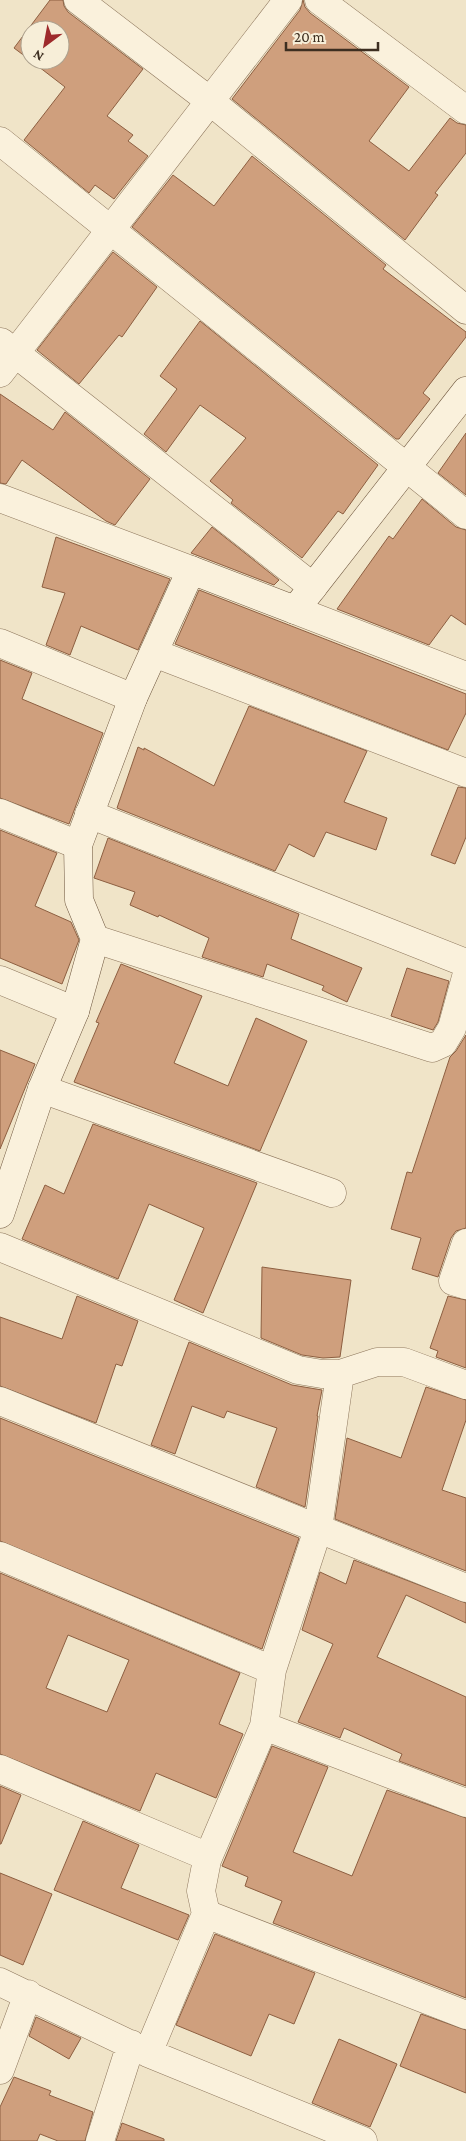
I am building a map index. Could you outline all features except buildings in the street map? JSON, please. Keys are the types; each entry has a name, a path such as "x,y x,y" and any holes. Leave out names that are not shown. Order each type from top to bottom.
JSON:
{"street":[{"path":"78,0 210,101 466,310"},
{"path":"288,0 111,229 5,356 313,587"},
{"path":"319,0 466,110"},
{"path":"0,141 466,515"},
{"path":"295,610 466,390"},
{"path":"0,498 466,676"},
{"path":"0,1214 8,1170 75,1011 96,939 78,900 78,845 132,698 191,570"},
{"path":"0,643 132,698"},
{"path":"154,652 466,773"},
{"path":"0,813 78,845"},
{"path":"89,814 466,964"},
{"path":"96,939 432,1048 443,1043 452,1028 466,977"},
{"path":"0,980 75,1011"},
{"path":"42,1089 332,1194"},
{"path":"466,1243 453,1281 466,1285"},
{"path":"0,1247 298,1370 322,1374 340,1374 377,1362 404,1362 466,1385"},
{"path":"100,2141 140,2048 206,1914 201,1891 207,1860 264,1726 272,1670 318,1529 340,1374"},
{"path":"0,1401 466,1588"},
{"path":"0,1556 272,1670"},
{"path":"264,1726 466,1803"},
{"path":"0,1769 189,1848 200,1853 207,1860"},
{"path":"206,1914 466,2015"},
{"path":"0,1982 140,2048 363,2141"},
{"path":"0,2070 28,1994"}]}
